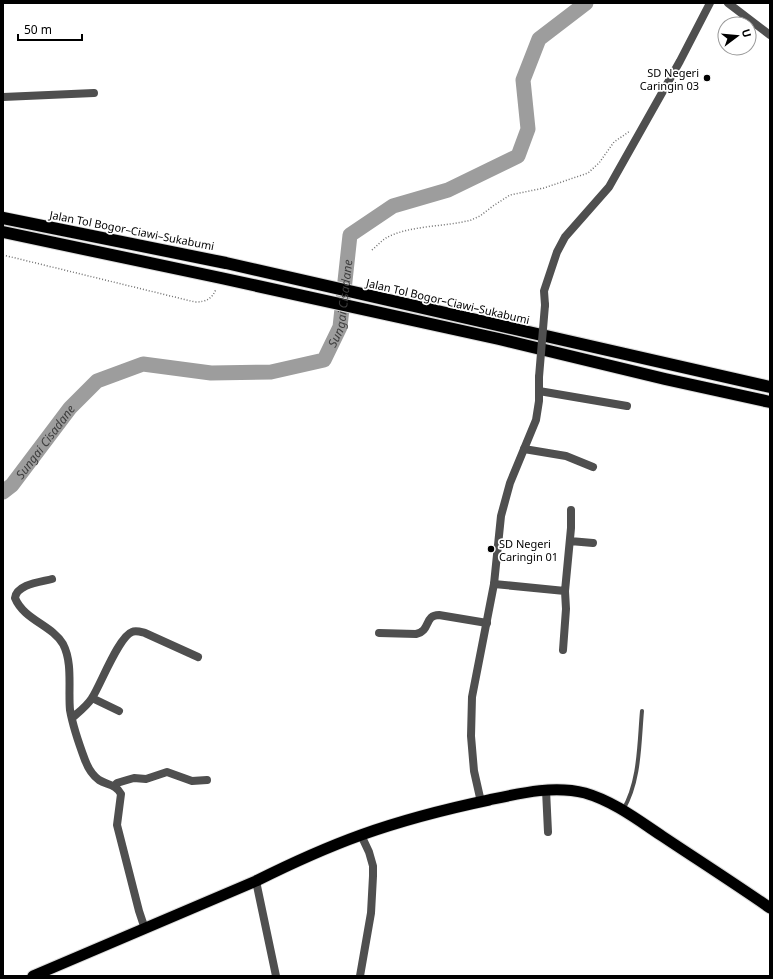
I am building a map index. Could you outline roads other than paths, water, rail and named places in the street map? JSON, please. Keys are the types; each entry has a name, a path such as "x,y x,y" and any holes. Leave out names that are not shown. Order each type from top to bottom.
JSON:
{"highway":[{"name":"Jalan Tol Bogor–Ciawi–Sukabumi","path":"3,218 226,262 502,327 765,386"},
{"path":"3,232 499,339 665,379 766,400"},
{"path":"33,976 361,835 410,820 481,802 546,790 565,790 585,793 607,802 770,908"}],"street":[{"path":"481,802 474,771 471,736 472,698 494,584 500,516 510,483 536,420 545,305 544,291 557,252 566,237 609,187 684,55 710,3"},
{"path":"728,3 770,35"},
{"path":"3,96 94,93"},
{"path":"539,391 627,406"},
{"path":"524,449 566,456 593,467"},
{"path":"563,650 566,609 565,591 570,541 571,510"},
{"path":"570,541 593,543"},
{"path":"52,579 22,588 17,592 15,598 21,609 58,637 63,643 68,661 69,701 72,718 89,770 98,780 114,786 120,791 122,798 117,821 118,829 139,911 145,928"},
{"path":"494,584 565,591"},
{"path":"379,633 421,633 424,631 430,618 434,615 487,623"},
{"path":"72,718 87,705 92,698 108,665 128,635 132,632 139,631 145,633 198,657"},
{"path":"92,698 120,712"},
{"path":"114,786 117,783 134,778 146,778 167,772 192,781 207,780"},
{"path":"546,790 548,832"},
{"path":"360,976 371,913 373,876 373,866 369,852 361,835"},
{"path":"256,881 276,976"}],"lane":[{"path":"623,811 630,795 637,769 642,712"}],"waterway":[{"name":"Sungai Cisadane","path":"3,492 12,485 70,408 97,381 143,364 211,373 271,372 324,360 340,327 350,235 393,206 448,190 518,156 528,129 523,80 539,39 586,3"}],"place":[{"name":"SD Negeri Caringin 03","path":"707,78"},
{"name":"SD Negeri Caringin 01","path":"491,549"}]}
